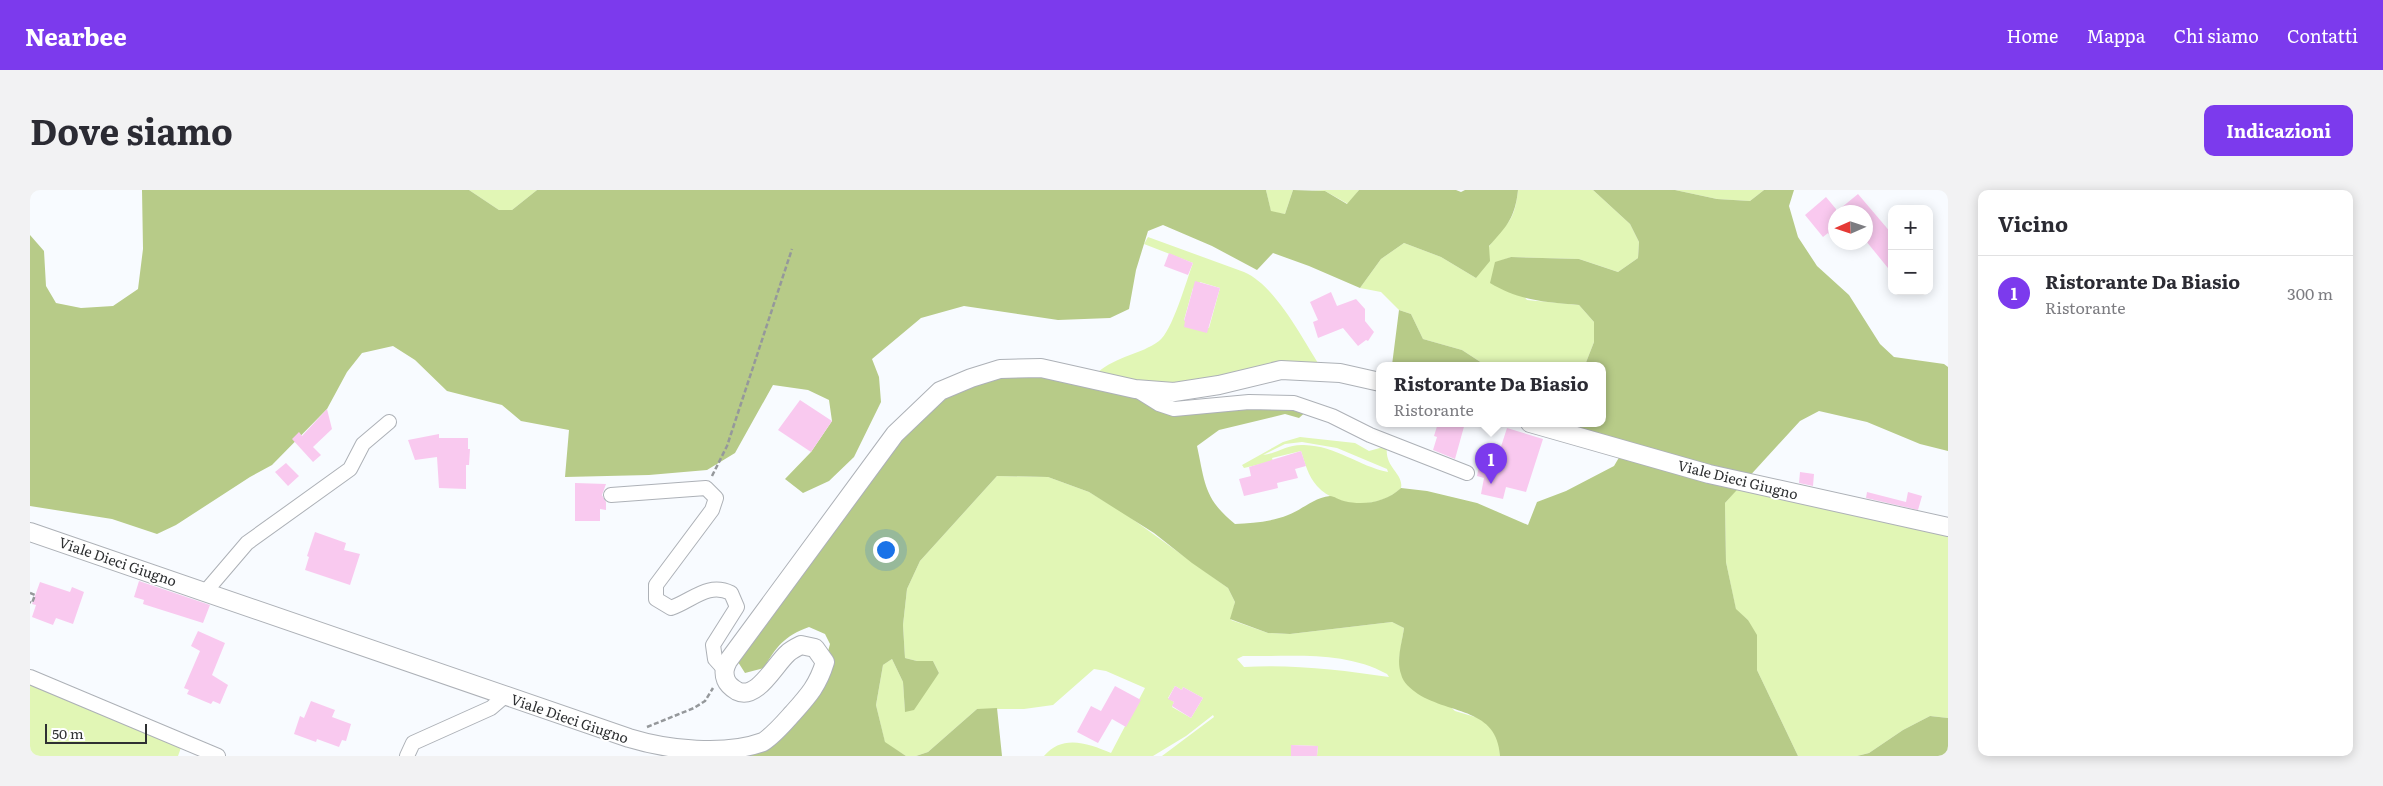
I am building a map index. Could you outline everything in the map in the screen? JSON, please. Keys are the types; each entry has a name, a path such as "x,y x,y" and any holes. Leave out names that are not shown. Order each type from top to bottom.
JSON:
{"main road":[{"path":"724,669 895,434 940,391 971,378 1000,369 1041,368 1135,389 1183,390 1219,385 1281,370 1340,373 1376,381"},
{"name":"Viale Dieci Giugno","path":"1544,427 1709,474 1948,527"},
{"name":"Viale Dieci Giugno","path":"30,532 206,591 505,696 625,736 693,754 738,753 762,743 781,727 820,681 825,662 815,648 801,645 788,653 763,682 749,693 741,693 728,684 724,669"}],"street":[{"path":"1135,389 1159,404 1174,409 1249,402 1294,403 1332,416 1370,435 1467,473"},
{"path":"206,591 248,543 350,469 363,444 389,422"},
{"name":"Viale Dieci Giugno","path":"611,495 706,488 716,498 712,510 656,585 656,599 671,608 711,588 721,588 731,593 737,606 713,645 715,659 724,669"},
{"path":"30,677 218,756"},
{"path":"407,756 413,743 491,708 505,696"}],"path":[{"path":"720,462 792,249"},
{"path":"30,593 35,595 32,603 30,602"},
{"path":"625,736 700,705 705,701 724,669"}],"green space":[{"path":"142,190 469,190 499,210 512,210 537,190 1266,190 1271,211 1285,214 1293,190 1325,191 1347,204 1359,190 1456,190 1461,192 1465,190 1518,190 1512,215 1505,227 1489,246 1490,261 1476,278 1441,257 1404,243 1381,259 1360,288 1273,253 1257,270 1212,246 1163,225 1148,231 1136,270 1129,309 1110,318 1058,320 964,306 921,318 872,359 879,377 881,402 854,457 829,481 803,493 785,479 811,452 832,421 829,400 808,390 773,385 735,453 707,470 649,475 565,477 569,430 521,421 502,405 447,391 415,360 393,346 362,353 347,372 327,409 272,465 176,525 157,534 112,519 30,506 30,235 44,251 46,286 56,303 81,308 113,306 138,289 143,249"},
{"path":"469,190 537,190 512,210 499,210"},
{"path":"1266,190 1293,190 1285,214 1271,212"},
{"path":"1312,190 1359,190 1348,204 1325,191"},
{"path":"1518,190 1593,190 1630,224 1639,242 1638,258 1618,272 1579,259 1511,257 1495,263 1527,300 1579,305 1594,322 1594,342 1586,362 1480,362 1462,350 1423,339 1411,314 1399,310 1381,292 1360,288 1381,259 1404,243 1441,257 1476,278 1488,249 1512,216"},
{"path":"1593,190 1675,190 1717,199 1750,201 1764,190 1794,190 1789,206 1798,237 1817,266 1849,295 1880,344 1894,357 1944,364 1948,367 1948,451 1920,444 1867,422 1819,411 1800,421 1725,503 1726,562 1736,609 1748,620 1757,635 1757,670 1798,756 1500,756 1497,740 1491,729 1482,721 1471,715 1431,701 1418,694 1405,683 1399,663 1404,628 1392,622 1290,634 1268,633 1230,619 1235,602 1228,588 1154,533 1089,492 1048,477 997,476 920,561 907,589 903,625 905,658 917,661 933,661 939,673 914,710 905,712 903,682 892,659 883,665 876,705 885,742 906,756 734,756 762,743 820,681 830,644 825,634 809,627 787,638 764,668 745,673 738,662 895,434 940,391 1041,368 1159,404 1309,409 1299,418 1285,414 1219,430 1197,446 1207,490 1217,506 1235,524 1262,522 1282,517 1318,499 1330,496 1359,503 1374,502 1389,497 1401,488 1427,491 1477,503 1528,525 1537,502 1566,491 1614,466 1627,444 1570,427 1606,427 1606,362 1586,362 1594,342 1594,322 1579,305 1522,297 1490,283 1495,262 1511,257 1579,259 1618,272 1638,258 1639,242 1630,224"},
{"path":"1675,190 1764,190 1750,201 1717,199"},
{"path":"1148,237 1244,272 1255,279 1266,288 1287,313 1320,366 1165,388 1097,373 1113,362 1152,346 1159,341 1169,327 1179,305 1193,263 1144,244","holes":["1200,282 1220,288 1209,328 1184,320 1193,288 1198,290"]},
{"path":"1399,310 1411,314 1423,339 1462,350 1480,362 1392,362"},
{"path":"1300,437 1355,443 1369,451 1387,446 1388,460 1400,478 1401,488 1382,500 1371,503 1359,504 1336,499 1326,494 1311,478 1301,451 1272,458 1273,461 1244,468 1242,465 1283,442","holes":["1302,442 1337,448 1387,469 1388,472 1316,446 1292,446 1263,455 1285,444"]},
{"path":"997,476 1048,477 1089,492 1124,513 1228,588 1235,602 1231,620 1268,633 1290,634 1392,622 1404,628 1399,659 1455,711 1482,719 1494,730 1499,743 1500,756 1317,756 1318,746 1292,745 1291,756 1162,756 1214,717 1213,715 1186,736 1153,756 1044,756 1051,749 1059,745 1076,742 1111,753 1145,688 1106,671 1094,669 1053,705 1024,709 977,709 928,752 916,756 906,756 885,743 876,705 883,665 892,659 903,682 905,711 939,673 933,661 917,661 905,658 903,625 907,589 920,561","holes":["1243,656 1316,656 1335,658 1370,666 1387,674 1389,677 1299,667 1244,667 1237,659","1175,686 1182,690 1183,687 1203,698 1191,718 1172,707 1174,702 1168,698"]},
{"path":"1738,488 1948,533 1948,718 1930,716 1903,730 1869,753 1857,756 1798,756 1757,670 1748,620 1736,610 1726,562 1725,503"},
{"path":"30,677 183,742 178,756 30,756"},
{"path":"997,708 1002,756 916,756 928,752 977,709"},
{"path":"1930,716 1948,718 1948,756 1857,756 1869,753 1903,730"}],"building":[{"path":"1858,194 1867,205 1845,205"},
{"path":"1826,197 1833,205 1828,205 1828,233 1823,237 1805,215"},
{"path":"1873,212 1888,229 1888,268 1873,250"},
{"path":"1169,253 1193,263 1188,275 1164,266"},
{"path":"1195,281 1220,288 1207,333 1184,327"},
{"path":"1331,292 1337,306 1356,299 1365,309 1365,321 1374,332 1368,341 1366,340 1358,346 1343,328 1318,338 1313,322 1318,320 1310,302"},
{"path":"800,400 832,421 811,452 778,430"},
{"path":"327,409 332,429 313,447 321,455 313,462 292,439 299,432 302,436"},
{"path":"1437,427 1464,427 1455,459 1433,450 1437,437 1434,436"},
{"path":"1507,428 1543,439 1526,492 1506,487 1503,499 1481,494 1484,478 1477,476 1482,452 1498,456"},
{"path":"439,434 439,438 468,438 468,449 470,449 469,465 466,465 466,489 439,488 437,457 415,460 408,440"},
{"path":"1301,451 1306,466 1295,469 1298,478 1277,483 1278,488 1244,496 1239,479 1251,476 1249,467"},
{"path":"286,463 299,476 288,486 275,472"},
{"path":"1800,472 1814,474 1813,486 1799,483"},
{"path":"575,483 606,484 602,495 606,502 606,510 600,509 600,521 575,521"},
{"path":"1867,492 1906,502 1908,492 1922,496 1918,510 1866,498"},
{"path":"315,532 346,543 344,550 360,554 350,585 305,570 309,557 307,556"},
{"path":"139,581 210,605 203,623 143,604 144,600 134,597"},
{"path":"40,582 70,592 72,587 84,592 73,624 56,618 53,625 32,617 36,605 32,604"},
{"path":"198,631 225,643 212,675 228,685 220,704 213,701 211,704 187,694 189,690 184,688 200,651 191,646"},
{"path":"1115,686 1141,700 1126,727 1112,719 1098,743 1077,732 1091,706 1101,711"},
{"path":"1175,686 1182,690 1183,687 1203,698 1191,718 1172,706 1174,702 1168,699"},
{"path":"311,701 335,710 332,717 351,724 346,741 342,740 339,747 317,739 316,742 294,734 300,716 304,718"},
{"path":"1291,745 1318,746 1317,756 1291,756"}],"place":[{"name":"Ristorante Da Biasio","path":"1491,484"}]}
